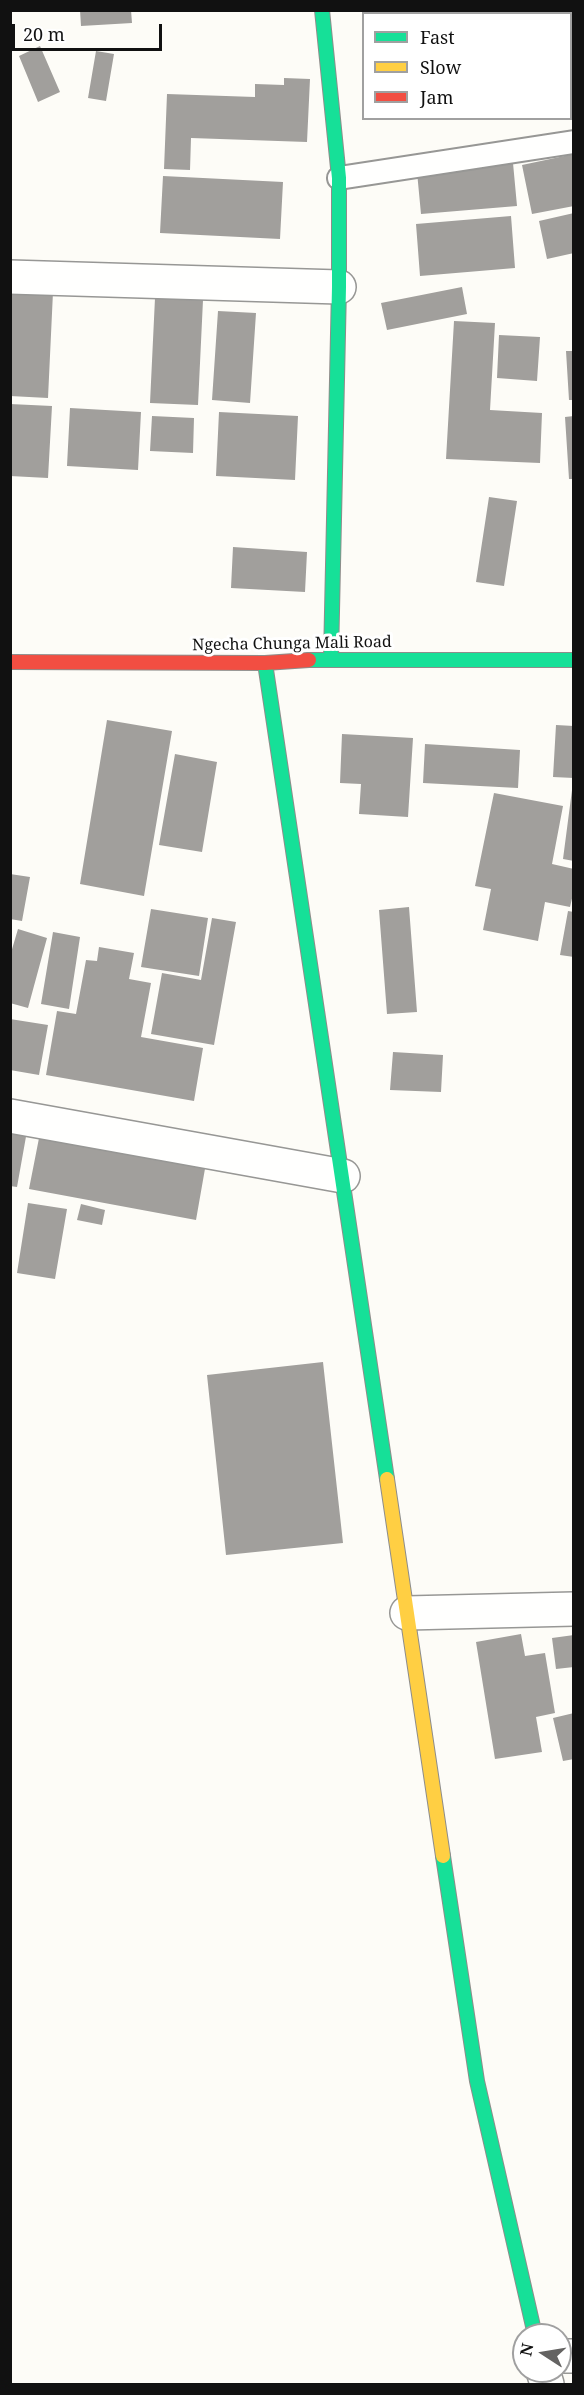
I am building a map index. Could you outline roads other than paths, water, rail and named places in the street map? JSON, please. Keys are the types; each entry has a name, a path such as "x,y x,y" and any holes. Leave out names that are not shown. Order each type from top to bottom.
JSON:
{"street":[{"path":"322,10 339,178 332,658"},
{"path":"10,277 339,287"},
{"name":"Ngecha Chunga Mali Road","path":"10,662 265,663 332,658 573,660"},
{"path":"265,663 477,2081 532,2323"},
{"path":"10,1116 343,1176"},
{"path":"407,1613 573,1609"}],"lane":[{"path":"339,178 573,142"}]}
